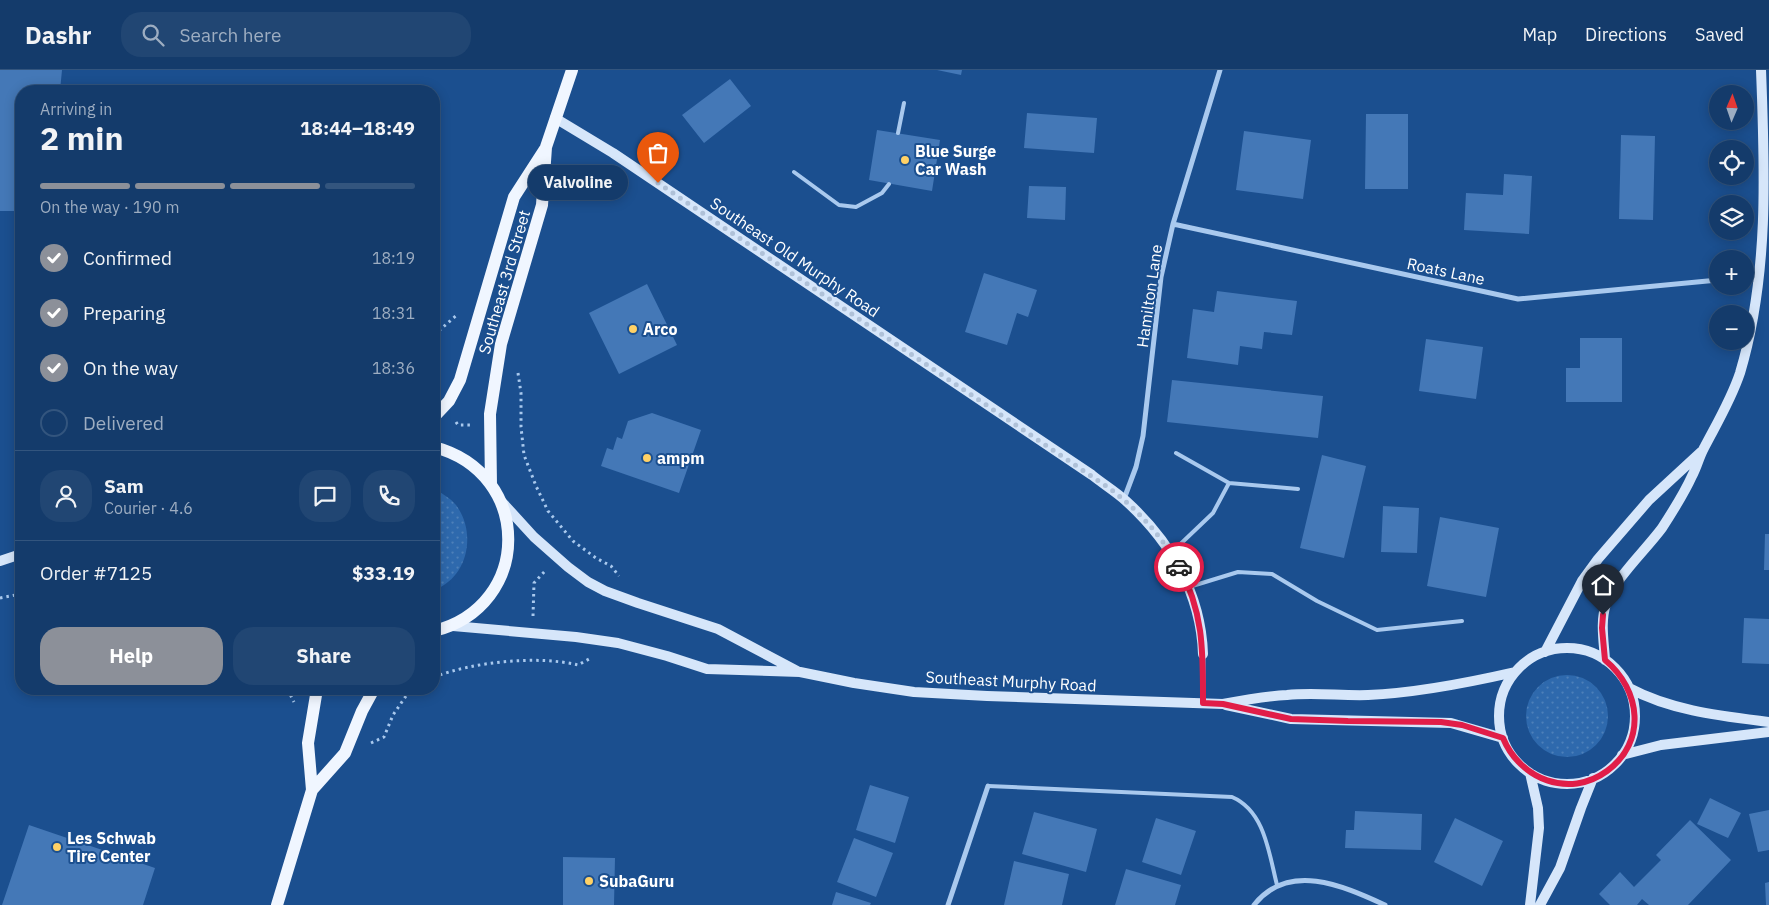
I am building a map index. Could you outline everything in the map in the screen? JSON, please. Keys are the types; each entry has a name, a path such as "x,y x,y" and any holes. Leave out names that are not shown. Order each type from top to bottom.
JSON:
{"main road":[{"name":"Southeast 3rd Street","path":"491,485 490,426 493,389 505,327 542,205 546,147 572,70"},
{"path":"1605,660 1602,628 1603,615 1608,599 1614,588 1670,515 1693,476 1703,449 1726,408 1753,333 1764,254 1765,202 1761,70"},
{"name":"Southeast Old Murphy Road","path":"555,118 598,142 1124,499 1155,530 1171,553 1189,588 1200,621 1203,654"},
{"name":"Southeast 3rd Street","path":"440,410 449,400 465,369 514,197 546,147"},
{"path":"440,449 464,459 479,470 491,485 501,500 509,537 508,555 503,573 483,604 453,626 440,630"},
{"path":"1545,652 1582,581 1598,559 1654,495 1703,449"},
{"name":"Southeast Murphy Road","path":"501,500 534,537 588,582 638,603 718,629 800,672"},
{"path":"0,561 15,556"},
{"name":"Southeast Murphy Road","path":"453,626 576,637 618,644 667,656 706,669 800,672 882,688 939,693 1223,704 1291,719 1451,723 1503,738"},
{"path":"1572,648 1593,654 1605,660 1619,673 1629,688 1633,703 1635,719 1630,739 1622,755 1606,771 1593,778 1574,783 1554,783 1530,773 1516,760 1503,738 1499,721 1500,704 1506,687 1515,672 1525,663 1545,652 1572,648"},
{"name":"Southeast Murphy Road","path":"1223,704 1288,694 1368,694 1409,691 1515,672"},
{"path":"1629,688 1646,697 1671,705 1769,722"},
{"path":"276,905 312,790 308,743 316,695"},
{"path":"312,790 345,753 371,695"},
{"path":"1622,755 1660,745 1769,732"},
{"path":"1530,773 1538,808 1539,828 1530,905"},
{"path":"1540,905 1560,868 1580,808 1593,778"}],"street":[{"name":"Hamilton Lane","path":"1124,499 1136,467 1143,436 1161,277 1173,224 1220,70"},
{"name":"Roats Lane","path":"1173,224 1518,299 1709,281"},
{"path":"1754,278 1762,278"},
{"name":"Southeast Old Murphy Road","path":"1203,654 1203,703"},
{"path":"948,905 988,786"},
{"path":"1254,905 1265,893 1277,885 1302,881 1327,883 1346,888 1385,905"}],"lane":[{"path":"898,133 904,103"},
{"path":"794,172 839,205 856,207 882,193 889,184"},
{"path":"1176,453 1229,483 1298,489"},
{"path":"1171,553 1213,513 1229,483"},
{"path":"1189,588 1238,572 1272,574 1317,601 1377,630 1462,621"},
{"path":"988,786 1232,797 1247,805 1256,818 1277,885"}],"path":[{"path":"440,329 447,323"},
{"path":"521,393 521,427 524,455 548,511 573,541 596,558 612,566"},
{"path":"454,421 458,425 474,425"},
{"path":"533,619 534,583 549,567"},
{"path":"0,598 15,595"},
{"path":"440,675 470,667 494,664 560,661 578,665 591,658"},
{"path":"368,745 384,737 393,715 407,695"}],"shaded area":[{"path":"440,492 456,505 466,528 467,541 466,553 461,565 455,576 440,587"},
{"path":"1567,675 1583,678 1596,687 1605,700 1608,716 1605,732 1596,745 1583,754 1567,757 1551,754 1538,745 1529,732 1526,716 1529,700 1538,687 1551,678"}],"building":[{"path":"0,70 62,70 61,85 15,85 15,211 0,211"},
{"path":"937,70 962,70 961,75"},
{"path":"730,79 751,106 704,143 682,115"},
{"path":"1027,113 1097,118 1094,153 1024,148"},
{"path":"1366,114 1408,114 1408,189 1365,189"},
{"name":"Blue Surge Car Wash","path":"877,130 940,140 932,191 869,180"},
{"path":"1244,131 1311,140 1303,199 1236,190"},
{"path":"1621,135 1655,136 1653,220 1619,219"},
{"path":"1504,174 1532,176 1529,234 1464,230 1466,193 1503,195"},
{"path":"1029,186 1066,187 1065,220 1027,218"},
{"path":"984,273 1037,290 1028,317 1017,313 1007,345 965,332"},
{"name":"Arco","path":"647,284 677,345 619,374 589,313"},
{"path":"1217,291 1297,301 1292,335 1264,332 1262,349 1240,346 1238,365 1187,358 1193,309 1214,312"},
{"path":"1580,338 1622,338 1622,402 1566,402 1566,368 1580,368"},
{"path":"1426,339 1483,347 1476,399 1419,391"},
{"path":"1172,380 1323,396 1318,438 1167,422"},
{"name":"ampm","path":"652,413 701,430 679,493 601,466 607,448 613,450 617,437 622,439 628,421"},
{"path":"1322,455 1366,466 1344,558 1300,548"},
{"path":"1383,506 1419,508 1417,553 1381,552"},
{"path":"1440,517 1499,528 1486,597 1427,586"},
{"path":"1765,534 1769,534 1769,570 1764,570"},
{"path":"1744,618 1769,619 1769,664 1742,663"},
{"path":"870,785 909,797 895,843 856,830"},
{"path":"1710,798 1741,813 1728,838 1697,824"},
{"path":"1769,810 1769,850 1758,852 1749,814"},
{"path":"1355,811 1422,814 1421,850 1345,848 1346,830 1354,830"},
{"path":"1034,812 1097,829 1086,872 1022,854"},
{"path":"1156,818 1196,831 1181,875 1142,862"},
{"path":"1455,818 1503,841 1482,886 1434,862"},
{"path":"1690,820 1731,860 1688,905 1649,905 1642,899 1637,905 1610,905 1599,894 1620,872 1634,887 1661,860 1656,855"},
{"name":"Les Schwab Tire Center","path":"29,825 155,868 143,905 2,905"},
{"path":"854,838 893,853 876,897 837,882"},
{"name":"SubaGuru","path":"563,857 615,858 614,905 563,905"},
{"path":"1014,861 1069,874 1062,905 1004,905"},
{"path":"1126,869 1181,885 1175,905 1115,905"},
{"path":"1769,882 1769,905 1766,905 1765,883"},
{"path":"836,892 871,903 870,905 832,905"}],"way so far":[{"path":"658,183 1092,475 1124,499 1142,516 1155,530 1179,567"}],"place":[{"name":"Blue Surge Car Wash","path":"905,160"},
{"name":"Valvoline","path":"658,183"},
{"name":"Arco","path":"633,329"},
{"name":"ampm","path":"647,458"},
{"name":"Les Schwab Tire Center","path":"57,847"},
{"name":"SubaGuru","path":"589,881"}],"route":[{"path":"1179,567 1195,602 1201,626 1203,703 1223,704 1242,710 1291,719 1441,722 1462,725 1503,738 1511,754 1522,766 1530,773 1554,783 1584,782 1606,771 1618,761 1634,729 1634,708 1629,688 1619,673 1605,660 1602,628 1603,615"}]}
